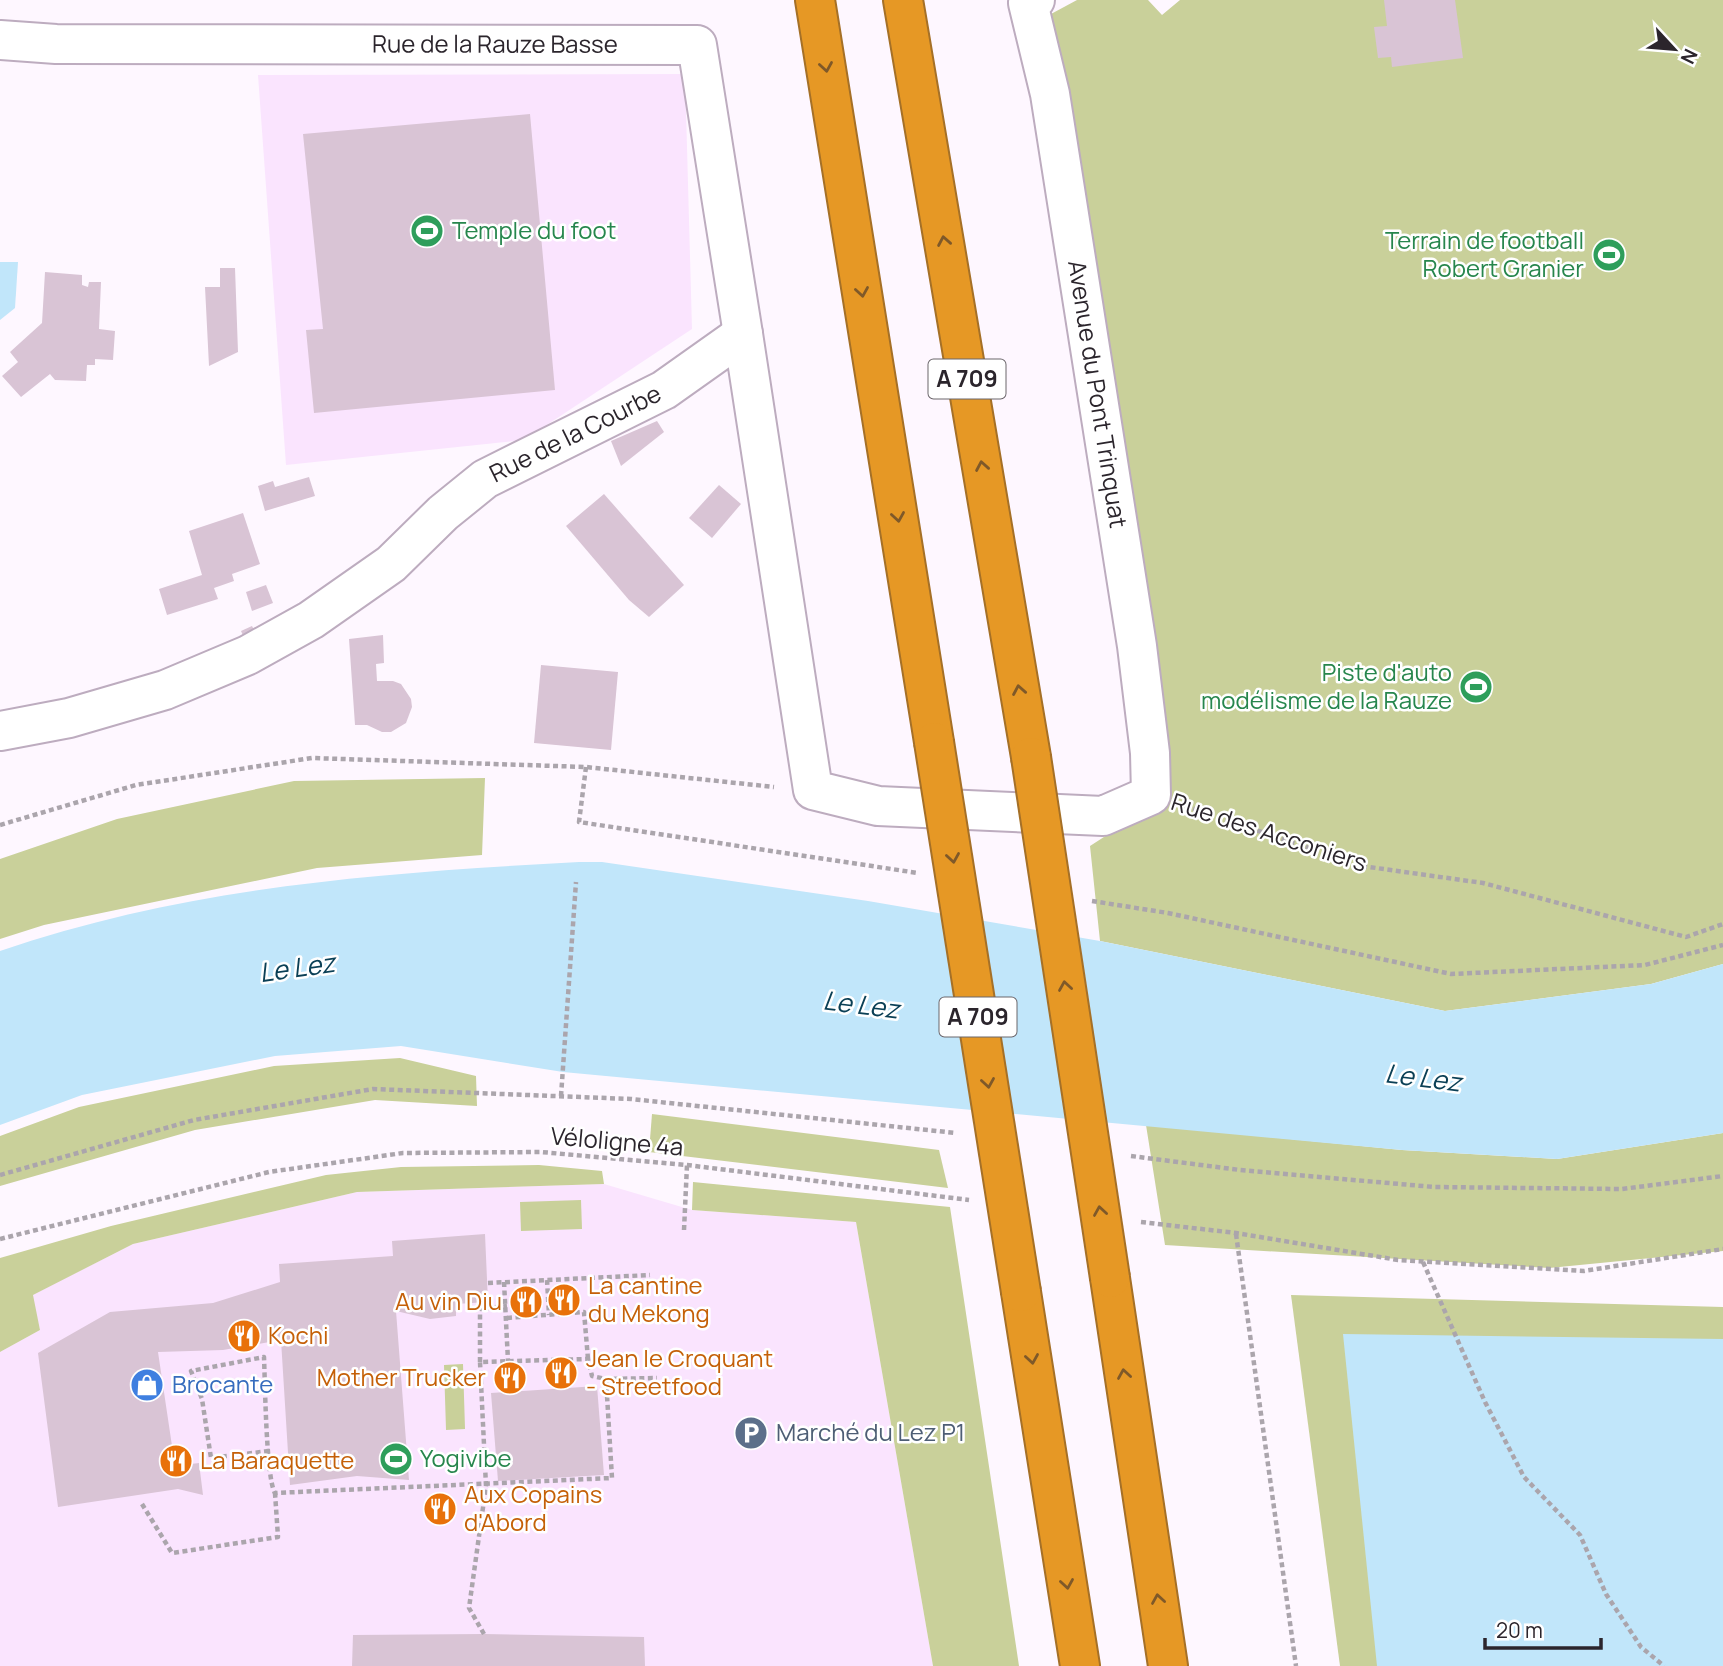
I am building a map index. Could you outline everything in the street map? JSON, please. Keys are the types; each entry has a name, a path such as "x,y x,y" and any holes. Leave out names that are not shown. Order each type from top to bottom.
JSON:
{"highway":[{"name":"A 709","path":"815,0 1080,1666"},
{"name":"A 709","path":"903,0 1031,757 1168,1666"}],"street":[{"name":"Avenue du Pont Trinquat","path":"1035,0 1028,4 1050,94 1137,646 1150,752 1151,795"},
{"name":"Rue de la Rauze Basse","path":"0,40 57,44 697,45 743,334"},
{"name":"Rue de la Courbe","path":"2,736 165,690 248,655 312,620 391,564 443,513 485,479 664,390 743,334"},
{"path":"743,334 813,790"},
{"name":"Rue des Acconiers","path":"813,790 878,806 1103,816 1151,795"}],"path":[{"path":"0,825 136,785 312,758 586,767 813,790"},
{"path":"586,767 579,822 922,874"},
{"name":"Rue des Acconiers","path":"1151,795 1362,866 1483,883 1686,937 1723,924"},
{"path":"561,1096 576,882"},
{"path":"1086,900 1168,913 1451,974 1645,965 1723,945"},
{"path":"0,1175 194,1120 373,1089 631,1099 965,1135"},
{"name":"Véloligne 4a","path":"0,1239 269,1171 403,1153 541,1153 687,1165 975,1201"},
{"path":"1130,1156 1240,1170 1434,1187 1622,1189 1723,1176"},
{"path":"684,1230 687,1165"},
{"path":"1140,1221 1423,1262 1584,1271 1723,1250"},
{"path":"1236,1233 1296,1666"},
{"path":"1423,1262 1485,1402 1524,1477 1580,1535 1606,1594 1641,1647 1664,1666"},
{"path":"488,1283 650,1275"},
{"path":"547,1280 549,1315"},
{"path":"504,1282 508,1318 508,1361"},
{"path":"484,1634 469,1608 486,1486 480,1309 507,1306"},
{"path":"508,1318 584,1312 592,1376 606,1380 657,1378"},
{"path":"142,1504 172,1553 278,1537 275,1493 271,1488 270,1451 264,1357 191,1371 202,1399 211,1458 270,1451"},
{"path":"480,1362 588,1359"},
{"path":"275,1493 486,1486 612,1478 606,1380"}],"shaded area":[{"path":"685,74 692,329 524,440 286,465 258,75"},
{"path":"604,1184 692,1210 856,1222 933,1666 0,1666 0,1352 40,1330 32,1295 133,1244 357,1192"}],"green space":[{"path":"1077,0 1148,0 1162,15 1180,0 1723,0 1723,964 1651,984 1445,1011 1100,941 1090,846 1152,806 1098,289 1051,14"},
{"path":"485,778 482,855 317,868 44,925 0,939 0,859 117,819 294,781"},
{"path":"400,1058 476,1076 477,1106 375,1100 195,1130 0,1186 0,1136 79,1107 274,1066"},
{"path":"652,1114 939,1150 948,1188 649,1152"},
{"path":"1146,1125 1402,1150 1557,1159 1723,1133 1723,1251 1549,1268 1165,1245"},
{"path":"539,1165 602,1171 604,1184 357,1192 133,1244 33,1295 40,1330 0,1352 0,1258 111,1226 326,1175 401,1167"},
{"path":"693,1182 950,1207 1019,1666 933,1666 856,1222 692,1210"},
{"path":"581,1200 582,1229 521,1231 520,1202"},
{"path":"1291,1295 1723,1307 1723,1666 1340,1666"},
{"path":"463,1364 465,1429 446,1430 444,1365"}],"water":[{"path":"0,262 18,262 15,308 0,320"},
{"name":"Le Lez","path":"602,862 868,901 1100,941 1445,1011 1651,984 1723,964 1723,1133 1557,1159 1402,1150 563,1072 401,1046 275,1056 82,1095 0,1125 0,951 143,911 286,886 431,871"},
{"path":"1343,1334 1723,1339 1723,1666 1377,1666"}],"building":[{"path":"1384,0 1455,0 1463,58 1392,67 1391,57 1378,58 1374,27 1387,26"},
{"name":"Temple du foot","path":"530,114 555,390 314,413 306,330 323,329 303,134"},
{"path":"220,268 235,268 238,352 209,366 205,287 220,287"},
{"path":"45,272 82,275 82,285 88,287 89,282 101,282 99,329 115,331 113,360 95,359 95,365 87,365 86,381 55,380 50,374 21,397 2,376 18,362 10,352 42,323"},
{"path":"657,421 664,432 621,466 611,441"},
{"path":"309,477 315,496 265,511 258,486 273,481 275,487"},
{"path":"719,485 741,504 712,538 689,518"},
{"path":"604,494 684,585 649,617 629,600 566,526"},
{"path":"243,513 260,564 232,574 234,581 214,588 218,599 167,615 159,589 202,575 189,531"},
{"path":"266,585 273,603 252,611 246,592"},
{"path":"252,626 256,634 245,640 241,631"},
{"path":"383,635 384,663 376,664 377,681 401,684 411,699 412,707 406,723 391,732 382,732 367,725 355,725 349,639"},
{"path":"541,665 618,672 611,750 534,743"},
{"path":"485,1234 488,1302 456,1304 456,1316 430,1319 396,1311 409,1480 357,1476 290,1485 281,1340 223,1350 158,1352 175,1466 199,1463 203,1495 178,1489 58,1507 38,1353 110,1312 213,1303 280,1282 279,1264 393,1256 392,1241"},
{"path":"597,1386 604,1475 498,1481 491,1393"},
{"path":"353,1635 644,1637 645,1666 352,1666"}],"place":[{"name":"Temple du foot","path":"427,231"},
{"name":"Terrain de football Robert Granier","path":"1609,255"},
{"name":"Piste d'auto modélisme de la Rauze","path":"1476,687"},
{"name":"La cantine du Mekong","path":"564,1300"},
{"name":"Au vin Diu","path":"526,1302"},
{"name":"Kochi","path":"244,1336"},
{"name":"Jean le Croquant - Streetfood","path":"561,1373"},
{"name":"Mother Trucker","path":"510,1378"},
{"name":"Brocante","path":"147,1385"},
{"name":"Marché du Lez P1","path":"751,1433"},
{"name":"Yogivibe","path":"396,1459"},
{"name":"La Baraquette","path":"176,1461"},
{"name":"Aux Copains d'Abord","path":"440,1509"}]}
